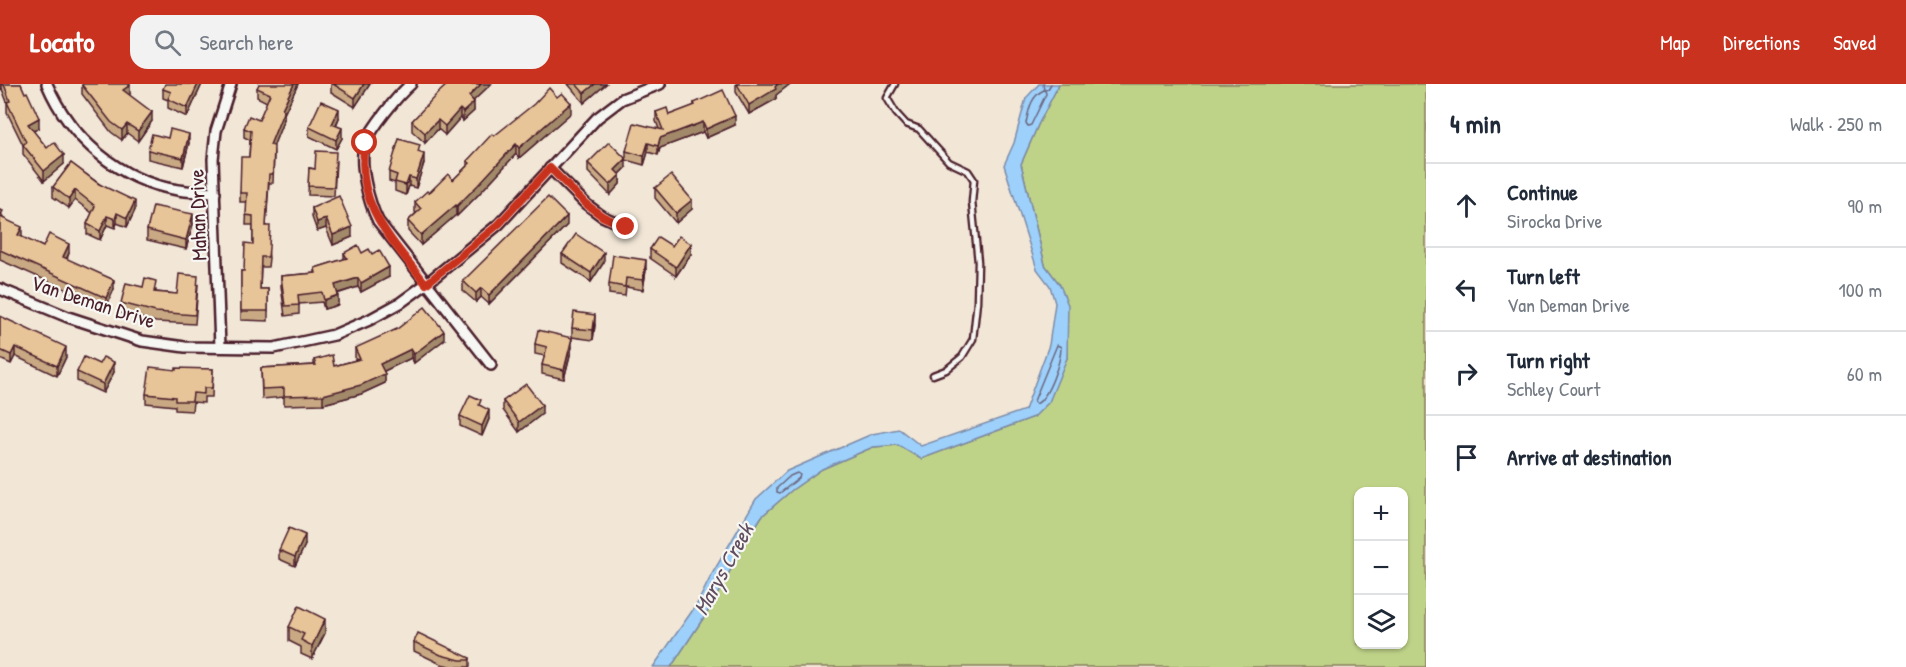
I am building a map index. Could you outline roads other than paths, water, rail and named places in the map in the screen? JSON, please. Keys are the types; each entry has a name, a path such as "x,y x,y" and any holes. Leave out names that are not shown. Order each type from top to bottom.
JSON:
{"street":[{"path":"47,84 76,132 94,151 129,174 177,190 215,193"},
{"name":"Mahan Drive","path":"220,347 213,159 216,131 231,84"},
{"path":"411,84 389,107 365,143 363,156 370,206 378,221 491,365"},
{"name":"Van Deman Drive","path":"0,289 68,317 142,341 185,347 274,348 334,335 369,321 426,284 499,224 597,118 622,99 660,84"},
{"path":"550,168 586,204 602,216 626,227"}],"lane":[{"path":"895,84 887,98 896,113 906,123 919,129 949,162 968,171 974,180 972,202 978,262 973,339 962,357 946,370 933,375"}],"water":[{"name":"Marys Creek","path":"1039,84 1059,84 1021,164 1045,265 1060,285 1068,305 1067,358 1049,402 1034,417 921,459 898,445 873,447 822,469 792,490 762,516 710,608 671,667 653,667 697,604 756,499 787,471 872,434 899,429 921,446 1025,410 1049,345 1055,303 1050,286 1037,269 1004,165 1014,143 1026,98"}]}
